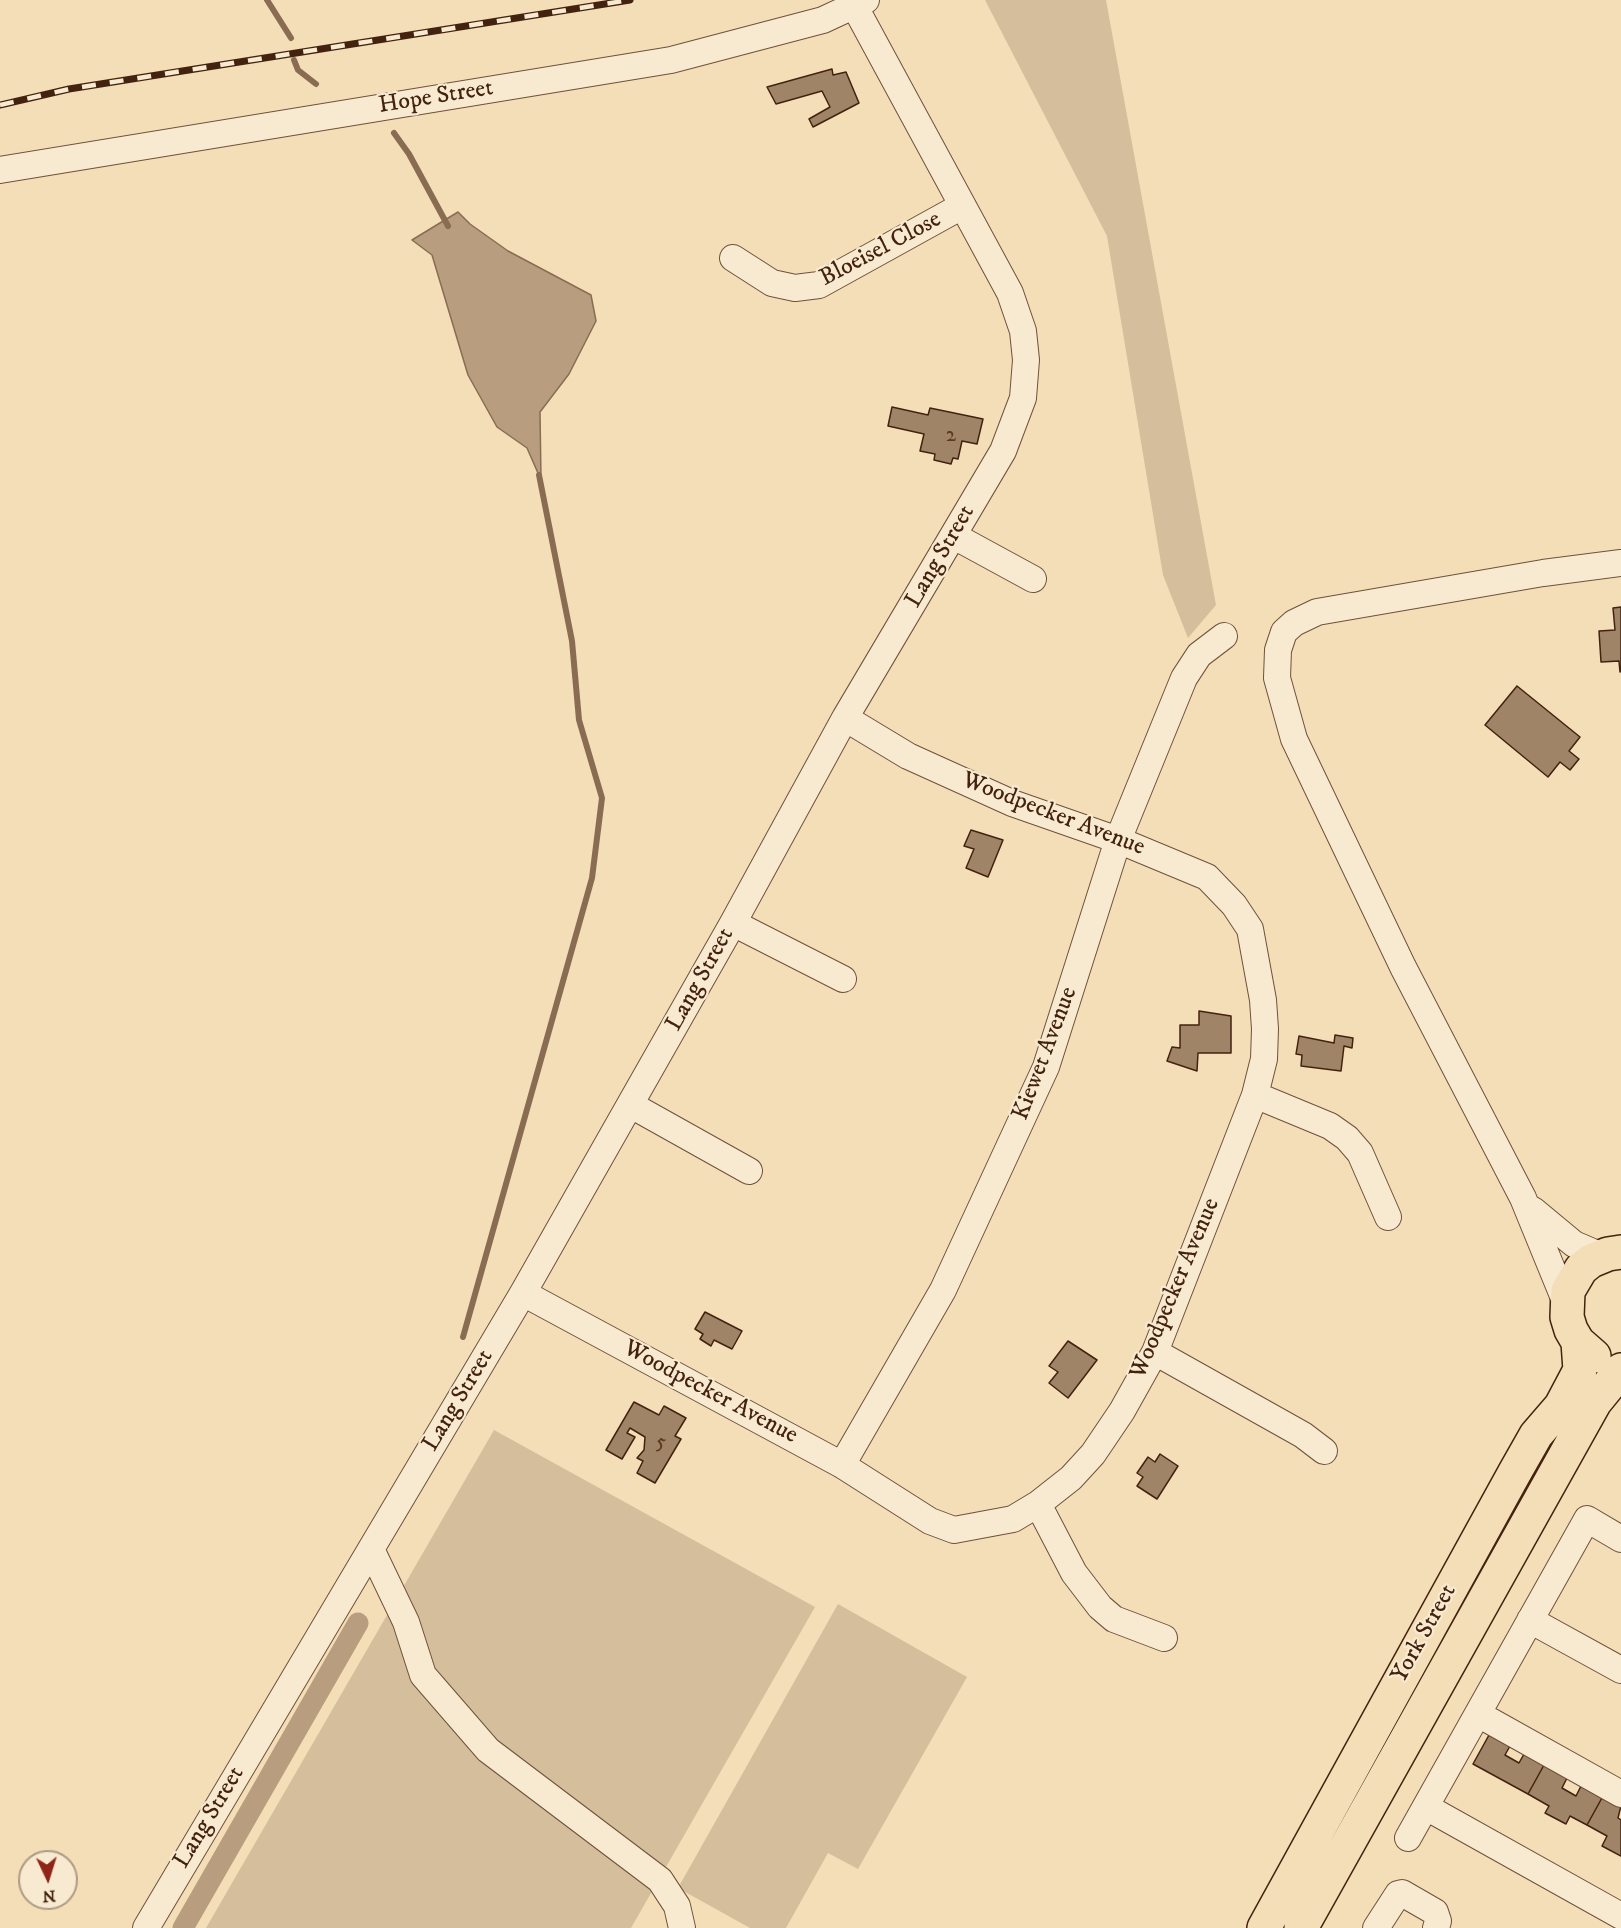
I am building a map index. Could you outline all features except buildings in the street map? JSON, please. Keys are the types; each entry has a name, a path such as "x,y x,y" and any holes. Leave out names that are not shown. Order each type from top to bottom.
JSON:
{"main road":[{"path":"1566,1303 1568,1291 1581,1269 1613,1248"},
{"name":"York Street","path":"1264,1928 1515,1472 1536,1435 1561,1406 1580,1370 1578,1342 1567,1317 1566,1303"},
{"path":"1578,1342 1596,1357 1621,1363"},
{"name":"York Street","path":"1301,1928 1595,1402 1621,1370"}],"street":[{"name":"Hope Street","path":"0,170 671,60 811,24 860,3"},
{"name":"Lang Street","path":"146,1928 524,1293 733,923 845,718 1003,451 1023,398 1026,360 1023,331 1010,293 962,206 860,3"},
{"name":"Bloeisel Close","path":"733,258 772,283 795,288 819,285 962,206"},
{"path":"954,536 1033,579"},
{"path":"1566,1303 1523,1198 1403,967 1294,739 1277,678 1278,650 1284,632 1294,623 1317,612 1543,573 1621,563"},
{"name":"Kiewet Avenue","path":"842,1465 944,1290 1046,1067 1118,840 1184,678 1199,655 1224,636"},
{"name":"Woodpecker Avenue","path":"524,1293 842,1465 930,1521 954,1530 1013,1519 1038,1504 1071,1478 1093,1454 1122,1411 1155,1352 1255,1095 1264,1059 1265,1029 1261,981 1250,929 1234,905 1207,877 1118,840 1012,803 908,756 845,718"},
{"path":"733,923 843,979"},
{"path":"1255,1095 1330,1126 1347,1138 1360,1153 1388,1217"},
{"path":"631,1105 749,1171"},
{"path":"1523,1198 1542,1218 1574,1244 1613,1248"},
{"path":"1155,1352 1303,1435 1324,1451"},
{"path":"1038,1504 1074,1573 1100,1607 1114,1619 1164,1638"},
{"path":"1408,1838 1587,1519 1621,1539"},
{"path":"371,1549 405,1622 423,1675 488,1750 660,1880 677,1906 682,1928"},
{"path":"1530,1620 1621,1670"},
{"path":"1478,1714 1621,1794"},
{"path":"1426,1807 1621,1916"},
{"path":"1376,1928 1398,1894 1402,1893 1435,1912 1438,1921 1436,1928"}],"shaded area":[{"path":"985,0 1106,0 1216,605 1188,638 1163,575 1107,236"},
{"path":"458,212 470,224 508,251 591,295 596,321 569,374 540,412 541,480 527,448 497,427 468,375 432,255 412,240"},
{"path":"494,1430 815,1607 631,1928 206,1928"},
{"path":"838,1604 967,1677 858,1869 828,1853 786,1928 750,1928 678,1888"}],"waterway":[{"path":"267,0 291,38"},
{"path":"294,60 298,70 316,84"},
{"path":"394,133 409,154 448,226"},
{"path":"463,1337 592,878 602,798 579,720 572,641 539,475"},
{"path":"183,1928 358,1623"}],"railway":[{"path":"0,105 69,89 630,0"}]}
